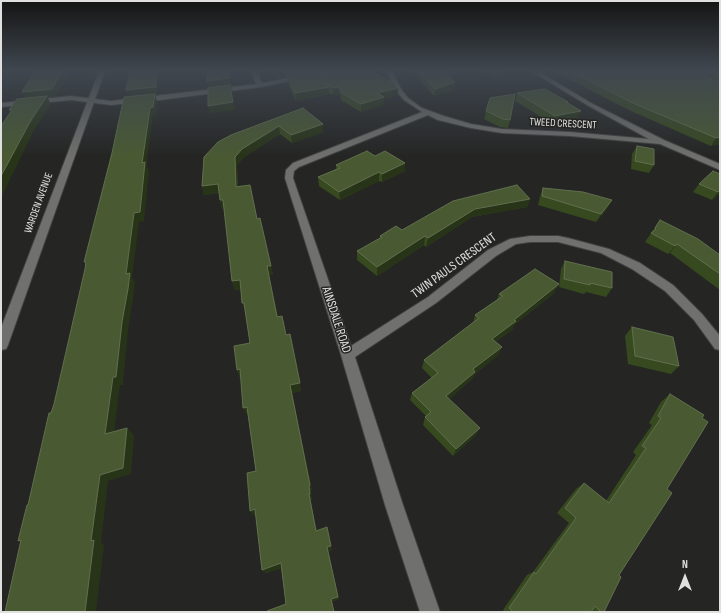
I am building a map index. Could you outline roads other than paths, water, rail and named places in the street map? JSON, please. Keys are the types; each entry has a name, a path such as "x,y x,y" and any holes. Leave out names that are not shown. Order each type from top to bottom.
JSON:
{"street":[{"path":"1,105 55,100"},
{"path":"81,100 111,103 139,100"},
{"name":"TWEED CRESCENT","path":"408,100 427,113 485,129 661,142"},
{"path":"582,100 661,142 720,167"},
{"name":"WARDEN AVENUE","path":"1,344 89,101"},
{"name":"AINSDALE ROAD","path":"427,113 296,165 290,170 289,178 348,355 394,505 430,612"},
{"name":"TWIN PAULS CRESCENT","path":"348,355 432,300 492,253 514,240 530,239 568,240 605,251 636,266 669,288 698,317 720,345"}]}
